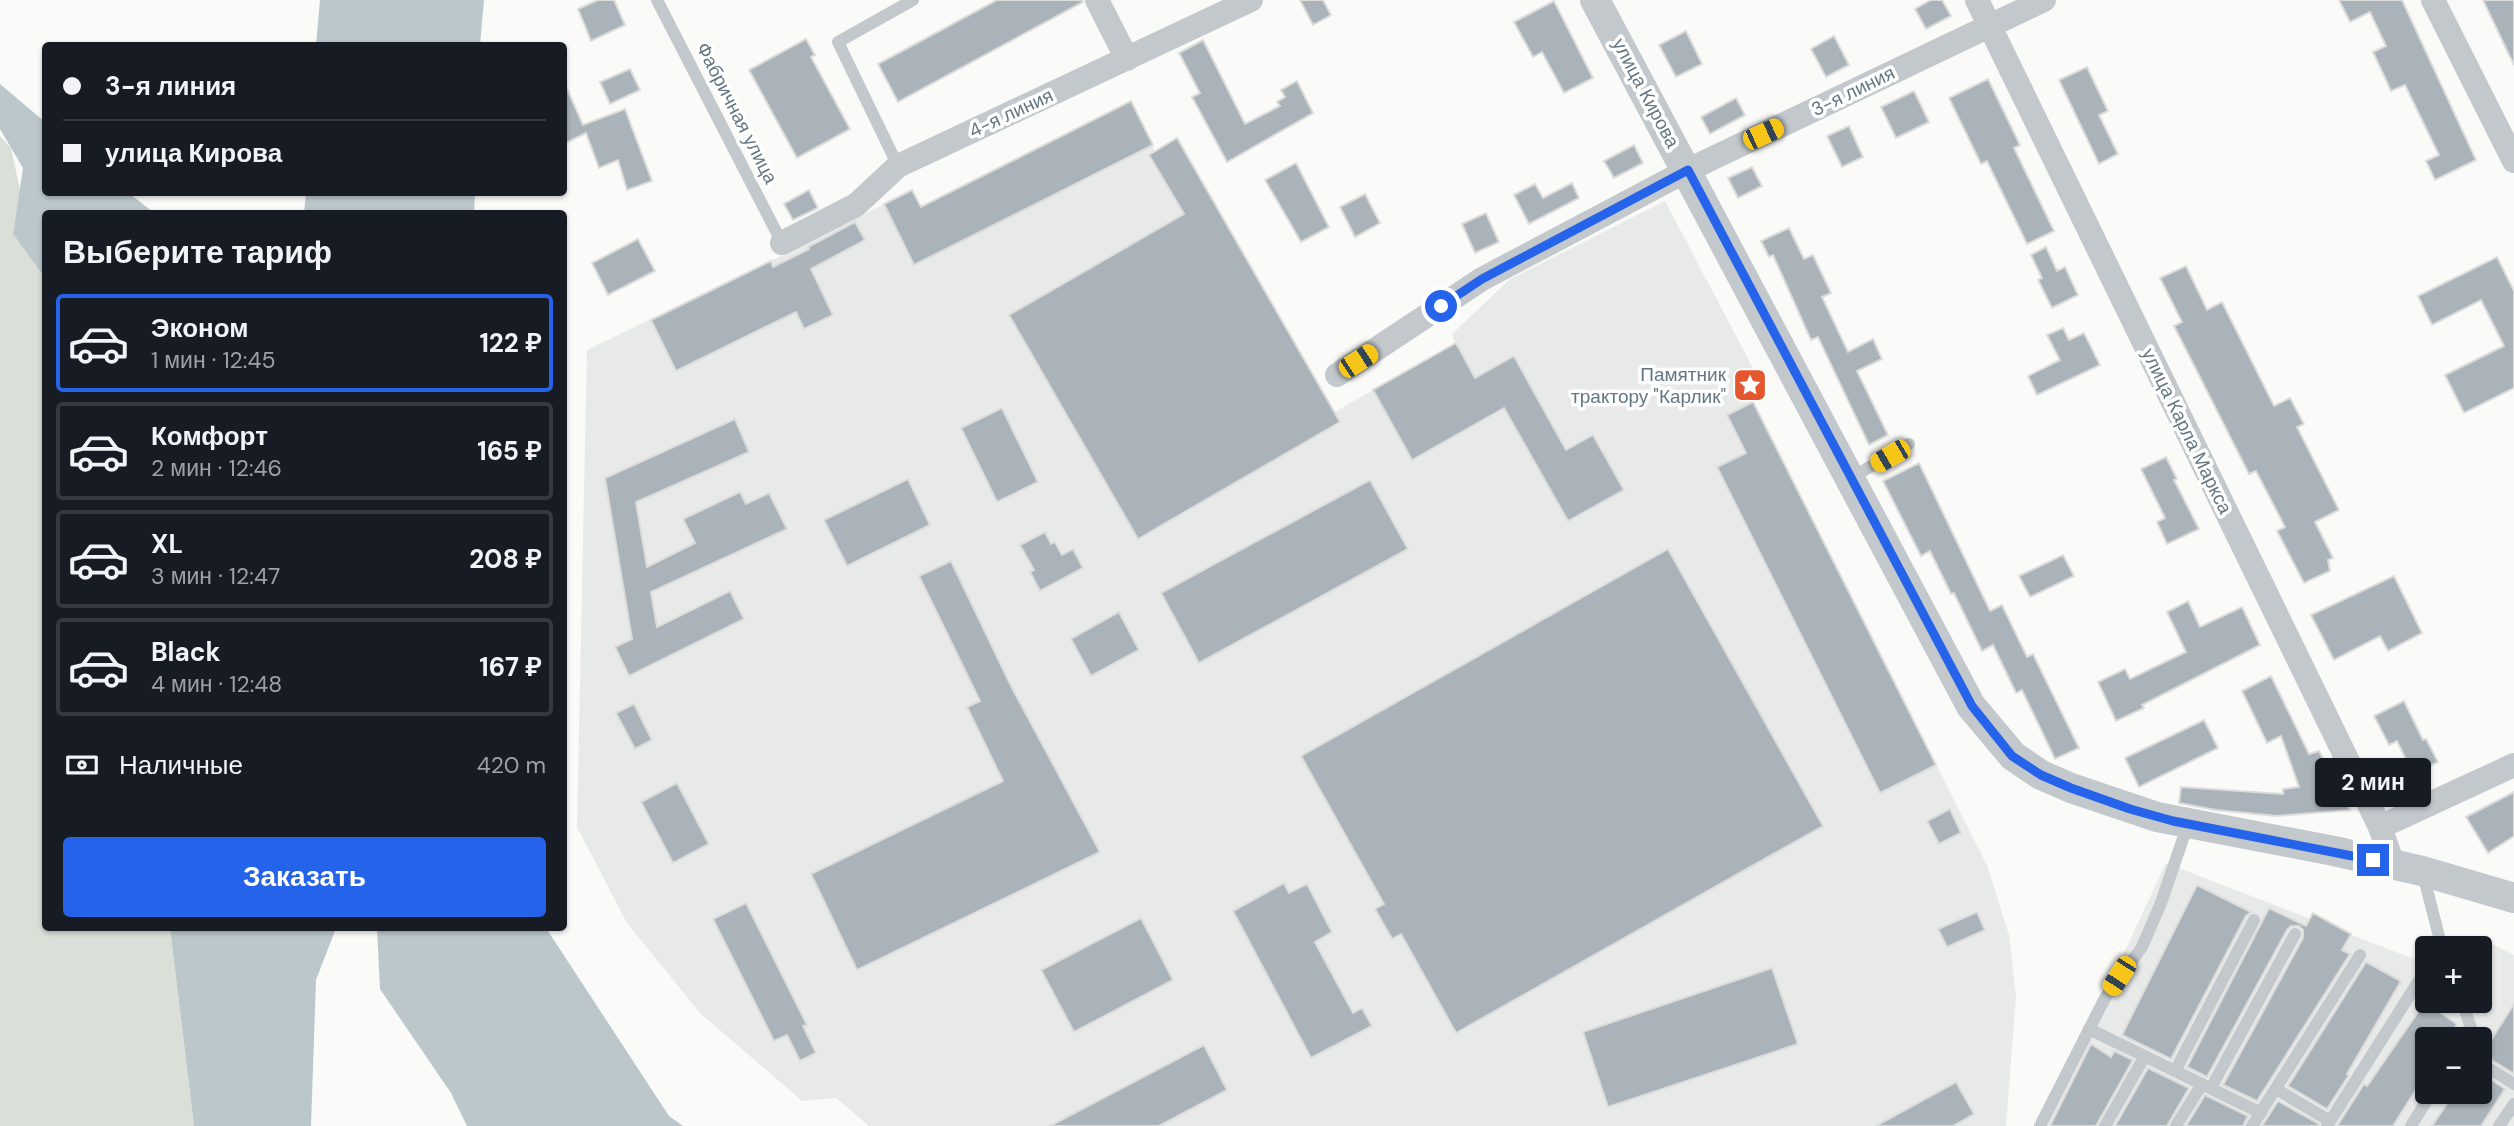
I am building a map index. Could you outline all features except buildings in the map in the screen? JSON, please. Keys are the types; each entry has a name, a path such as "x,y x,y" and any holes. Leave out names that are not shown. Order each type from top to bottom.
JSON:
{"street":[{"path":"1097,0 1127,60"},
{"name":"4-я линия","path":"782,243 856,205 898,166 1251,0"},
{"name":"улица Кирова","path":"1595,0 1972,706 2012,756 2041,775 2130,809 2188,824 2393,864 2514,898"},
{"name":"улица Карла Маркса","path":"1977,0 2380,827 2393,864"},
{"name":"3-я линия","path":"1338,374 1482,279 1688,170 2044,0"},
{"path":"2433,0 2514,162"},
{"path":"2380,827 2514,765"}],"lane":[{"name":"Фабричная улица","path":"657,0 782,243"},
{"path":"898,166 838,42 913,0"},
{"path":"1851,478 1909,444"},
{"path":"2040,1126 2105,998 2142,947 2161,903 2188,824"},
{"path":"2422,872 2439,936"},
{"path":"2175,1071 2254,920"},
{"path":"2176,1126 2206,1086 2295,934"},
{"path":"2252,1126 2360,956"},
{"path":"2276,1089 2328,1124 2415,987"},
{"path":"2089,1029 2261,1113"},
{"path":"2105,1126 2145,1056"},
{"path":"2492,1070 2514,1084"},
{"path":"2411,1126 2425,1104"},
{"path":"2499,1126 2514,1104"}],"shaded area":[{"path":"320,0 484,0 480,42 316,42"},
{"path":"0,84 42,119 42,196 133,196 150,210 42,210 42,274 13,234 23,168 0,129"},
{"path":"1131,101 1155,151 1177,138 1335,412 1455,343 1452,334 1510,279 1665,201 1754,370 1743,384 1987,865 2009,935 2016,996 2006,1126 869,1126 836,1098 802,1101 700,1013 627,923 577,827 587,350 912,190 921,206"},
{"path":"0,136 11,148 20,190 13,234 42,274 42,931 170,931 194,1126 0,1126"},
{"path":"306,196 475,196 474,210 304,210"},
{"path":"2166,863 2415,959 2415,1013 2492,1013 2492,944 2514,955 2514,1126 2043,1126"},
{"path":"170,931 335,931 316,980 311,1126 194,1126"},
{"path":"377,931 548,931 669,1116 683,1126 467,1126 451,1093 380,989"}],"place":[{"name":"Памятник трактору \"Карлик\"","path":"1750,385"}],"route":[{"path":"1441,306 1482,279 1688,170 1972,706 2012,756 2041,775 2071,788 2157,817 2373,860"}]}
